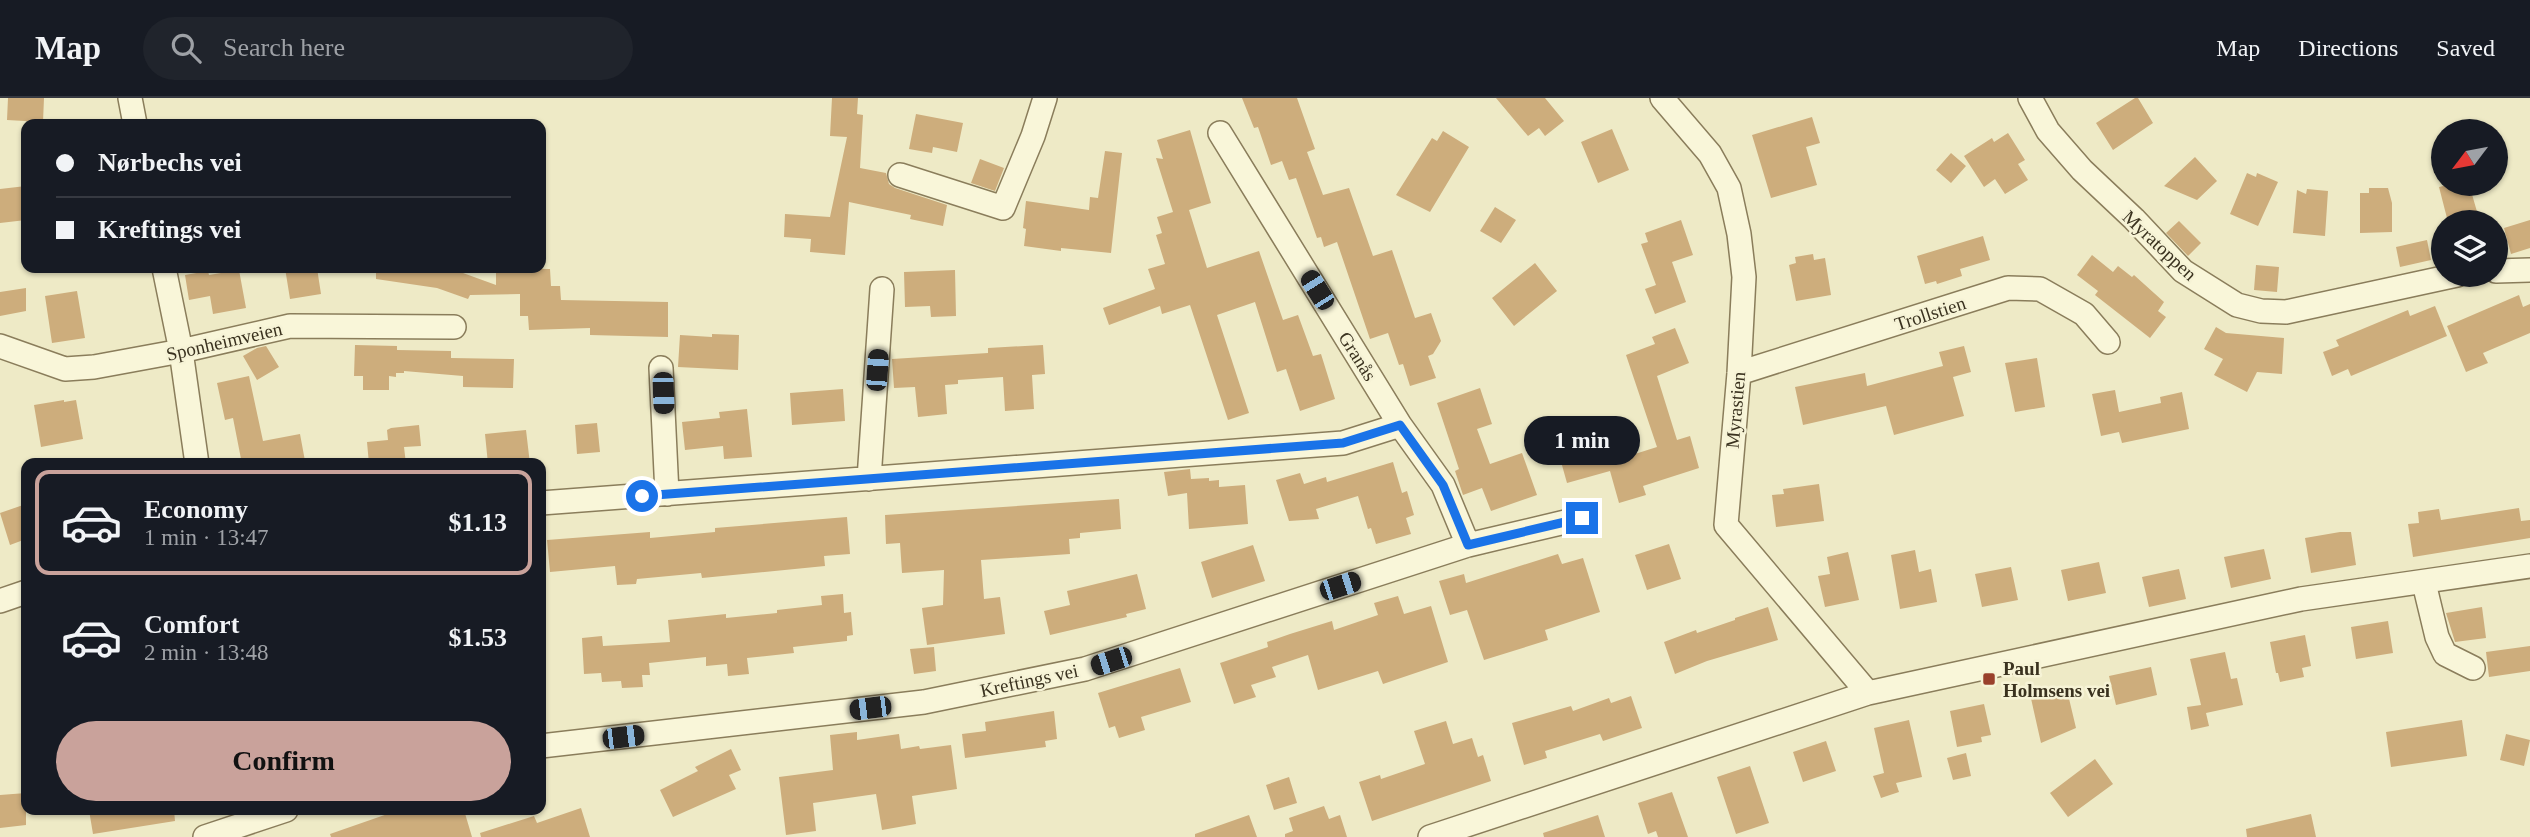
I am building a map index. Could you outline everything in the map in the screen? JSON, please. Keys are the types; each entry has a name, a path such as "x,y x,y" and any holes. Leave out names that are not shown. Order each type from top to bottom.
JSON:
{"street":[{"path":"130,98 134,119"},
{"path":"900,175 1003,208 1033,136 1045,98"},
{"name":"Myrastien","path":"1662,98 1710,154 1728,188 1739,234 1744,277 1726,525 1868,693"},
{"name":"Myratoppen","path":"2030,98 2048,131 2082,170 2134,219 2183,271 2237,305 2261,311 2286,312 2431,281"},
{"name":"Granås","path":"1220,133 1400,425 1443,485 1468,545"},
{"path":"2508,271 2530,270"},
{"path":"165,273 181,351 196,458"},
{"name":"Trollstien","path":"1739,373 2008,288 2040,289 2084,314 2108,342"},
{"path":"869,479 882,289"},
{"name":"Sponheimveien","path":"0,346 65,369 93,367 181,351 290,326 454,327"},
{"path":"662,368 667,494"},
{"path":"546,503 1343,443 1400,425"},
{"name":"Kreftings vei","path":"546,745 924,702 1085,669 1468,545 1582,518"},
{"path":"1430,837 1868,693 2301,599 2530,566"},
{"path":"2424,583 2437,636 2445,654 2473,668"},
{"path":"0,601 21,594"},
{"path":"205,837 271,815"}],"building":[{"path":"8,98 44,98 43,119 7,120"},
{"path":"832,98 858,98 857,114 863,115 860,168 886,173 889,184 895,188 947,205 943,226 910,219 911,215 849,202 845,255 810,252 811,239 784,237 785,214 830,217 847,137 830,136"},
{"path":"1242,98 1297,98 1315,149 1307,152 1323,195 1349,188 1373,256 1392,250 1415,318 1431,313 1441,341 1433,354 1428,356 1436,378 1410,386 1403,364 1399,365 1388,333 1370,339 1337,242 1324,247 1321,237 1317,238 1296,178 1289,180 1282,161 1271,165 1258,127 1254,128"},
{"path":"1496,98 1545,98 1564,121 1545,136 1539,128 1528,136"},
{"path":"2138,98 2153,123 2113,150 2096,123"},
{"path":"916,114 963,123 957,152 933,147 932,153 909,149"},
{"path":"1812,117 1820,143 1806,147 1817,185 1771,198 1752,135"},
{"path":"1612,129 1629,170 1598,183 1581,142"},
{"path":"1190,130 1211,203 1189,210 1207,268 1259,251 1283,320 1298,315 1313,356 1321,354 1335,399 1300,411 1286,369 1277,372 1255,302 1217,315 1249,413 1228,420 1190,305 1162,314 1160,306 1109,325 1103,308 1155,289 1148,269 1165,264 1156,235 1162,233 1157,217 1173,212 1156,158 1163,159 1157,140"},
{"path":"1443,131 1469,147 1430,212 1396,195 1432,138 1437,141"},
{"path":"2008,133 2025,160 2018,164 2028,180 2005,194 1995,179 1984,187 1964,156 1992,138 1994,142"},
{"path":"1105,151 1122,153 1111,253 1024,246 1026,201 1089,210 1090,197 1098,198"},
{"path":"1951,153 1966,166 1951,183 1936,170"},
{"path":"2195,157 2217,181 2197,200 2164,186"},
{"path":"980,159 1004,168 995,191 971,183"},
{"path":"2247,173 2256,177 2257,173 2278,182 2258,226 2230,214"},
{"path":"21,187 21,221 0,223 0,189"},
{"path":"2369,188 2388,188 2392,203 2392,232 2360,233 2360,193 2369,193"},
{"path":"2307,189 2328,191 2325,236 2293,233 2297,190 2306,194"},
{"path":"2441,196 2472,196 2477,210 2445,210"},
{"path":"1495,207 1516,220 1501,243 1480,231"},
{"path":"1681,220 1693,255 1672,262 1686,302 1655,314 1645,289 1656,285 1641,244 1648,242 1645,233"},
{"path":"2530,220 2530,248 2511,254 2508,227"},
{"path":"2179,221 2201,243 2188,256 2166,233"},
{"path":"1983,236 1990,260 1960,269 1962,276 1937,284 1936,281 1925,284 1917,256"},
{"path":"2427,240 2431,260 2400,267 2396,247"},
{"path":"1813,254 1814,260 1825,258 1831,295 1796,301 1789,265 1796,263 1795,257"},
{"path":"2092,255 2113,272 2118,266 2132,277 2134,275 2164,302 2158,311 2166,317 2150,338 2095,295 2098,291 2077,275"},
{"path":"1535,263 1557,291 1514,326 1492,298"},
{"path":"2256,265 2279,267 2277,292 2254,290"},
{"path":"546,269 550,269 551,286 560,286 561,300 668,302 668,337 590,335 590,328 529,330 528,316 520,316 520,294 470,295 468,299 437,288 376,279 376,273 463,273 496,285 496,273 546,273"},
{"path":"955,270 956,316 931,317 930,306 905,307 904,272"},
{"path":"240,273 246,308 213,314 210,296 189,300 185,275"},
{"path":"286,273 318,273 321,294 290,299"},
{"path":"26,288 26,311 0,316 0,292"},
{"path":"77,291 85,338 52,343 45,296"},
{"path":"2519,295 2523,307 2530,304 2530,333 2483,353 2488,363 2466,372 2447,326"},
{"path":"2435,306 2447,336 2351,376 2348,369 2332,376 2323,352 2339,346 2336,340 2408,310 2410,316"},
{"path":"2216,327 2226,333 2284,338 2282,374 2257,372 2247,392 2214,375 2223,359 2204,349"},
{"path":"1675,328 1689,363 1657,376 1677,440 1690,436 1699,468 1643,486 1646,495 1619,503 1610,471 1567,483 1558,451 1613,436 1619,459 1657,447 1626,355 1655,344 1652,337"},
{"path":"712,334 739,335 738,370 678,367 680,335 712,337"},
{"path":"355,345 397,346 397,350 451,351 451,358 514,359 513,388 463,387 463,376 404,371 396,373 396,377 389,376 389,390 363,390 363,376 354,376"},
{"path":"1043,345 1045,374 1032,375 1034,409 1005,411 1003,377 958,380 958,384 945,385 947,414 918,417 915,387 894,388 892,359 988,353 988,348"},
{"path":"266,346 279,367 257,380 243,356"},
{"path":"1964,346 1971,372 1953,377 1964,416 1894,435 1886,406 1803,425 1795,387 1865,373 1867,386 1943,366 1939,352"},
{"path":"2037,358 2045,407 2015,412 2005,363"},
{"path":"249,376 263,441 300,434 304,458 241,458 233,418 225,420 217,383"},
{"path":"1480,388 1492,424 1477,429 1490,464 1522,453 1537,495 1491,511 1482,488 1463,495 1455,471 1459,469 1437,403"},
{"path":"843,389 845,421 792,425 790,393"},
{"path":"2115,390 2119,412 2161,403 2160,397 2182,392 2189,429 2122,443 2119,432 2101,436 2092,394"},
{"path":"76,400 83,439 41,447 34,405"},
{"path":"747,409 752,457 724,459 723,446 685,450 682,422 720,418 719,412"},
{"path":"597,423 600,452 577,454 575,425"},
{"path":"419,425 421,446 404,447 405,458 368,458 367,442 388,440 387,430"},
{"path":"526,430 529,458 487,458 485,434"},
{"path":"1393,462 1402,493 1407,491 1414,515 1406,518 1411,534 1376,544 1371,528 1368,529 1358,496 1316,509 1319,519 1289,521 1276,480 1300,473 1304,484 1326,477 1327,482"},
{"path":"1190,469 1191,479 1219,480 1219,487 1245,485 1248,524 1189,529 1187,493 1168,496 1164,472"},
{"path":"1819,484 1824,521 1776,527 1772,495 1784,494 1783,489"},
{"path":"1119,499 1121,529 1080,533 1080,538 1069,539 1070,554 981,560 984,599 1000,597 1005,634 927,645 922,608 943,605 944,570 902,573 900,543 886,544 885,515"},
{"path":"21,506 21,541 10,545 0,513"},
{"path":"2519,508 2521,521 2530,520 2530,538 2413,557 2408,524 2419,523 2418,512 2439,509 2441,520"},
{"path":"847,517 850,554 824,556 825,566 702,578 701,573 637,579 636,584 617,585 615,566 550,572 547,540 650,532 650,538 715,532 715,528"},
{"path":"2351,532 2356,565 2311,573 2305,538"},
{"path":"1669,544 1681,579 1647,590 1635,555"},
{"path":"1253,545 1265,581 1212,598 1201,562"},
{"path":"2264,549 2271,579 2231,588 2224,557"},
{"path":"1915,550 1919,572 1931,569 1937,602 1900,609 1891,555"},
{"path":"1848,552 1859,600 1825,607 1818,576 1830,574 1827,557"},
{"path":"1558,554 1562,564 1583,558 1600,612 1545,630 1548,640 1484,660 1467,610 1450,615 1439,581 1464,574 1466,583"},
{"path":"2099,562 2106,593 2068,601 2061,570"},
{"path":"2011,567 2018,600 1982,607 1975,574"},
{"path":"2179,569 2186,599 2149,607 2142,577"},
{"path":"1137,574 1146,609 1126,614 1127,617 1050,635 1044,611 1070,605 1067,591"},
{"path":"843,594 844,613 851,612 853,635 847,636 847,641 793,647 794,653 747,658 749,674 728,676 727,664 706,666 706,657 649,663 650,675 642,675 643,687 622,688 621,681 602,682 601,673 584,674 582,638 602,636 603,646 670,642 668,620 726,614 726,618 777,613 777,610 822,605 821,596"},
{"path":"1398,596 1404,614 1431,606 1448,662 1383,684 1378,671 1318,690 1308,655 1272,667 1276,677 1251,685 1256,697 1234,704 1220,663 1268,647 1267,642 1332,621 1334,630 1378,615 1374,603"},
{"path":"1768,607 1778,640 1707,661 1675,674 1664,642"},
{"path":"2482,607 2486,638 2455,642 2446,613"},
{"path":"2388,621 2393,653 2356,659 2351,627"},
{"path":"2305,635 2311,666 2302,668 2304,677 2280,682 2270,642"},
{"path":"2530,646 2530,671 2489,677 2486,652"},
{"path":"934,647 936,671 914,674 910,649"},
{"path":"2225,652 2231,679 2237,678 2243,705 2206,713 2209,726 2191,730 2187,707 2201,705 2190,659"},
{"path":"2151,667 2157,695 2116,705 2109,676"},
{"path":"1180,668 1191,702 1141,717 1145,730 1119,738 1115,726 1109,728 1098,693"},
{"path":"2066,686 2076,728 2041,743 2030,694"},
{"path":"1631,696 1642,728 1603,741 1600,734 1545,751 1547,758 1524,765 1512,723 1571,706 1573,711 1609,698 1611,703"},
{"path":"1984,704 1991,735 1981,737 1982,742 1957,747 1950,711"},
{"path":"1054,711 1057,739 1045,741 1046,747 965,758 962,734 986,731 985,722"},
{"path":"1909,720 1922,777 1896,783 1899,792 1881,798 1873,776 1884,773 1874,728"},
{"path":"2462,720 2467,756 2391,767 2386,732"},
{"path":"1446,721 1453,744 1472,738 1478,757 1483,755 1491,781 1372,821 1359,782 1380,775 1381,779 1425,764 1414,731"},
{"path":"857,732 857,740 899,734 901,749 951,745 957,789 912,796 916,824 882,830 876,794 813,803 816,831 786,835 779,777 833,770 830,735"},
{"path":"2506,734 2530,740 2524,766 2500,760"},
{"path":"1826,741 1836,771 1803,782 1793,752"},
{"path":"731,749 741,770 729,775 736,789 673,817 660,790 698,771 695,767"},
{"path":"1966,753 1971,776 1953,780 1947,758"},
{"path":"2095,759 2113,784 2068,817 2050,793"},
{"path":"1750,766 1769,823 1736,834 1717,777"},
{"path":"1289,777 1297,803 1274,810 1266,785"},
{"path":"1672,792 1688,837 1658,837 1656,831 1648,834 1638,803"},
{"path":"21,793 21,815 26,815 26,825 0,828 0,795"},
{"path":"1324,806 1329,819 1340,815 1347,837 1285,837 1285,834 1293,831 1289,818"},
{"path":"581,808 590,837 481,837 480,833 534,816 537,823"},
{"path":"2311,814 2316,837 2247,837 2246,829"},
{"path":"90,815 174,815 175,821 93,834"},
{"path":"385,815 465,815 472,837 331,837 330,834"},
{"path":"1249,815 1257,837 1195,837 1195,834"},
{"path":"1598,815 1605,837 1544,837 1543,833"}],"place":[{"name":"Paul Holmsens vei","path":"1989,679"}],"route":[{"path":"642,496 1343,443 1400,425 1443,485 1468,545 1582,518"}]}
